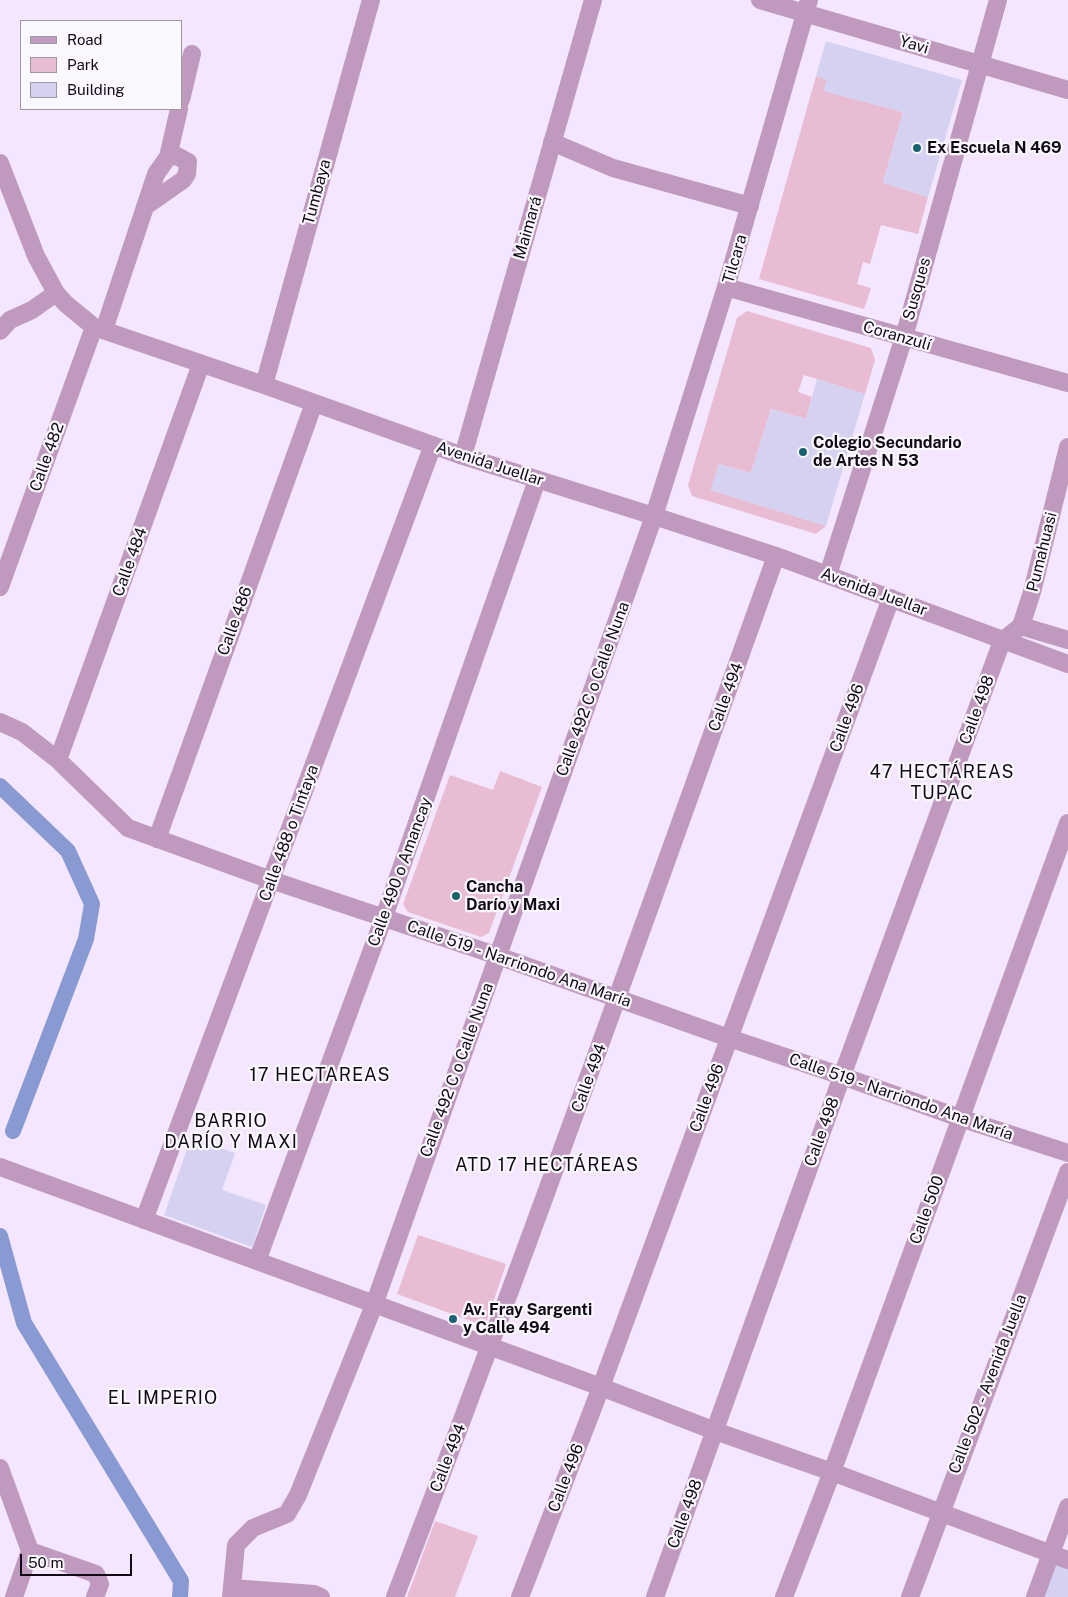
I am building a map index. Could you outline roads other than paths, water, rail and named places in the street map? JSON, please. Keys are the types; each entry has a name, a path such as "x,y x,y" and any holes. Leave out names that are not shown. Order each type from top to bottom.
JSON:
{"street":[{"name":"Tumbaya","path":"264,385 371,0"},
{"name":"Maimará","path":"463,456 593,0"},
{"name":"Yavi","path":"760,0 808,7 980,64 1068,90"},
{"name":"Susques","path":"828,575 904,338 998,0"},
{"name":"Tilcara","path":"654,516 726,287 808,7"},
{"path":"182,96 192,54"},
{"path":"146,206 183,180 187,174 188,162 177,156 168,158 179,110"},
{"path":"552,142 613,168 750,206"},
{"name":"Calle 482","path":"0,587 146,206 156,174 168,158"},
{"name":"Avenida Juellar","path":"0,162 36,256 56,293 66,304 99,328 433,446 776,556 1068,664"},
{"name":"Coranzulí","path":"726,287 1068,383"},
{"path":"0,331 10,320 32,310 56,293"},
{"name":"Calle 484","path":"58,760 201,364"},
{"name":"Calle 486","path":"157,839 314,403"},
{"name":"Calle 488 o Tintaya","path":"144,1220 433,446"},
{"name":"Pumahuasi","path":"1022,626 1068,447"},
{"name":"Calle 490 o Amancay","path":"257,1261 384,917 538,480"},
{"name":"Calle 492 C o Calle Nuna","path":"231,1593 236,1545 253,1528 287,1514 298,1495 374,1305 654,516"},
{"name":"Calle 494","path":"395,1597 490,1347 618,999 776,556"},
{"name":"Calle 496","path":"520,1597 601,1387 891,598"},
{"path":"1002,640 1022,626 1068,640"},
{"name":"Calle 498","path":"655,1597 842,1076 1002,640"},
{"name":"Calle 519 - Narriondo Ana María","path":"0,722 22,732 58,760 128,828 271,880 498,956 960,1118 1068,1153"},
{"name":"Calle 500","path":"784,1597 832,1472 1068,823"},
{"path":"0,1167 1068,1560"},
{"name":"Calle 502 - Avenida Juella","path":"910,1597 1068,1172"},
{"path":"0,1468 30,1551 14,1597"},
{"path":"1034,1597 1068,1507"},
{"path":"30,1551 96,1574 100,1584 95,1597"},
{"path":"231,1593 314,1594 321,1597"}],"waterway":[{"path":"0,786 68,851 92,904 86,939 13,1131"},
{"path":"0,1236 24,1323 181,1581 180,1597"}],"place":[{"name":"Ex Escuela N 469","path":"917,148"},
{"name":"Colegio Secundario de Artes N 53","path":"803,452"},
{"name":"Cancha Darío y Maxi","path":"456,896"},
{"name":"Av. Fray Sargenti y Calle 494","path":"453,1319"}],"district":[{"name":"47 HECTÁREAS TUPAC","path":"942,782"},
{"name":"17 HECTAREAS","path":"320,1075"},
{"name":"BARRIO DARÍO Y MAXI","path":"231,1131"},
{"name":"ATD 17 HECTÁREAS","path":"547,1165"},
{"name":"EL IMPERIO","path":"163,1398"}]}
